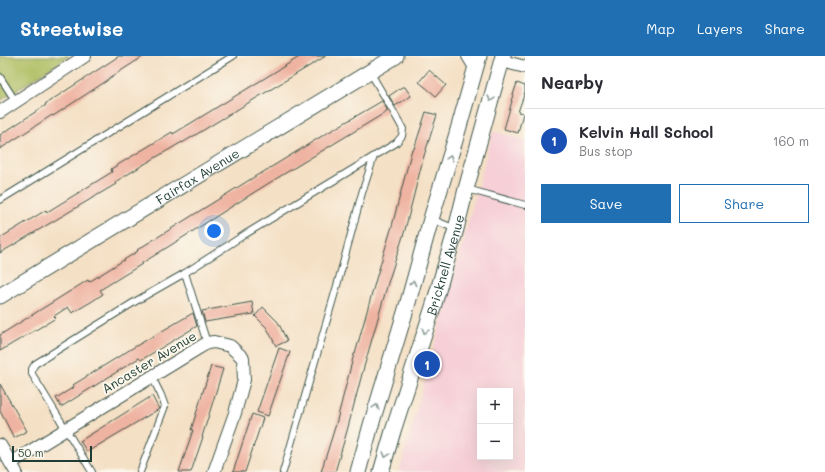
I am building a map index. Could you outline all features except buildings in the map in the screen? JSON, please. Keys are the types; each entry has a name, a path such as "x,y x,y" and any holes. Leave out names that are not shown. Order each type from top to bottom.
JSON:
{"street":[{"path":"0,112 84,56"},
{"name":"Fairfax Avenue","path":"0,296 396,56"},
{"path":"503,59 525,68"},
{"name":"Bricknell Avenue","path":"382,472 393,431 456,229 503,59"},
{"name":"Bricknell Avenue","path":"358,472 370,425 407,306 430,219 456,137 475,60"},
{"name":"Ancaster Avenue","path":"0,445 13,468 67,429 208,343 214,342 230,346 243,358 244,380 235,413 214,472"},
{"path":"370,425 393,431"}],"lane":[{"path":"0,200 233,56"},
{"path":"92,472 32,374 32,369 35,364 396,143 402,136 403,130 394,111 370,72"},
{"path":"0,77 16,102"},
{"path":"283,472 362,193 374,156"},
{"path":"466,189 525,205"},
{"path":"430,219 456,229"},
{"path":"185,273 208,343"},
{"path":"140,472 165,406 162,395 152,377"}],"shaded area":[{"path":"493,131 525,140 525,472 399,472"}],"green space":[{"path":"0,56 69,56 0,101"}],"place":[{"name":"Kelvin Hall School","path":"427,364"}]}
